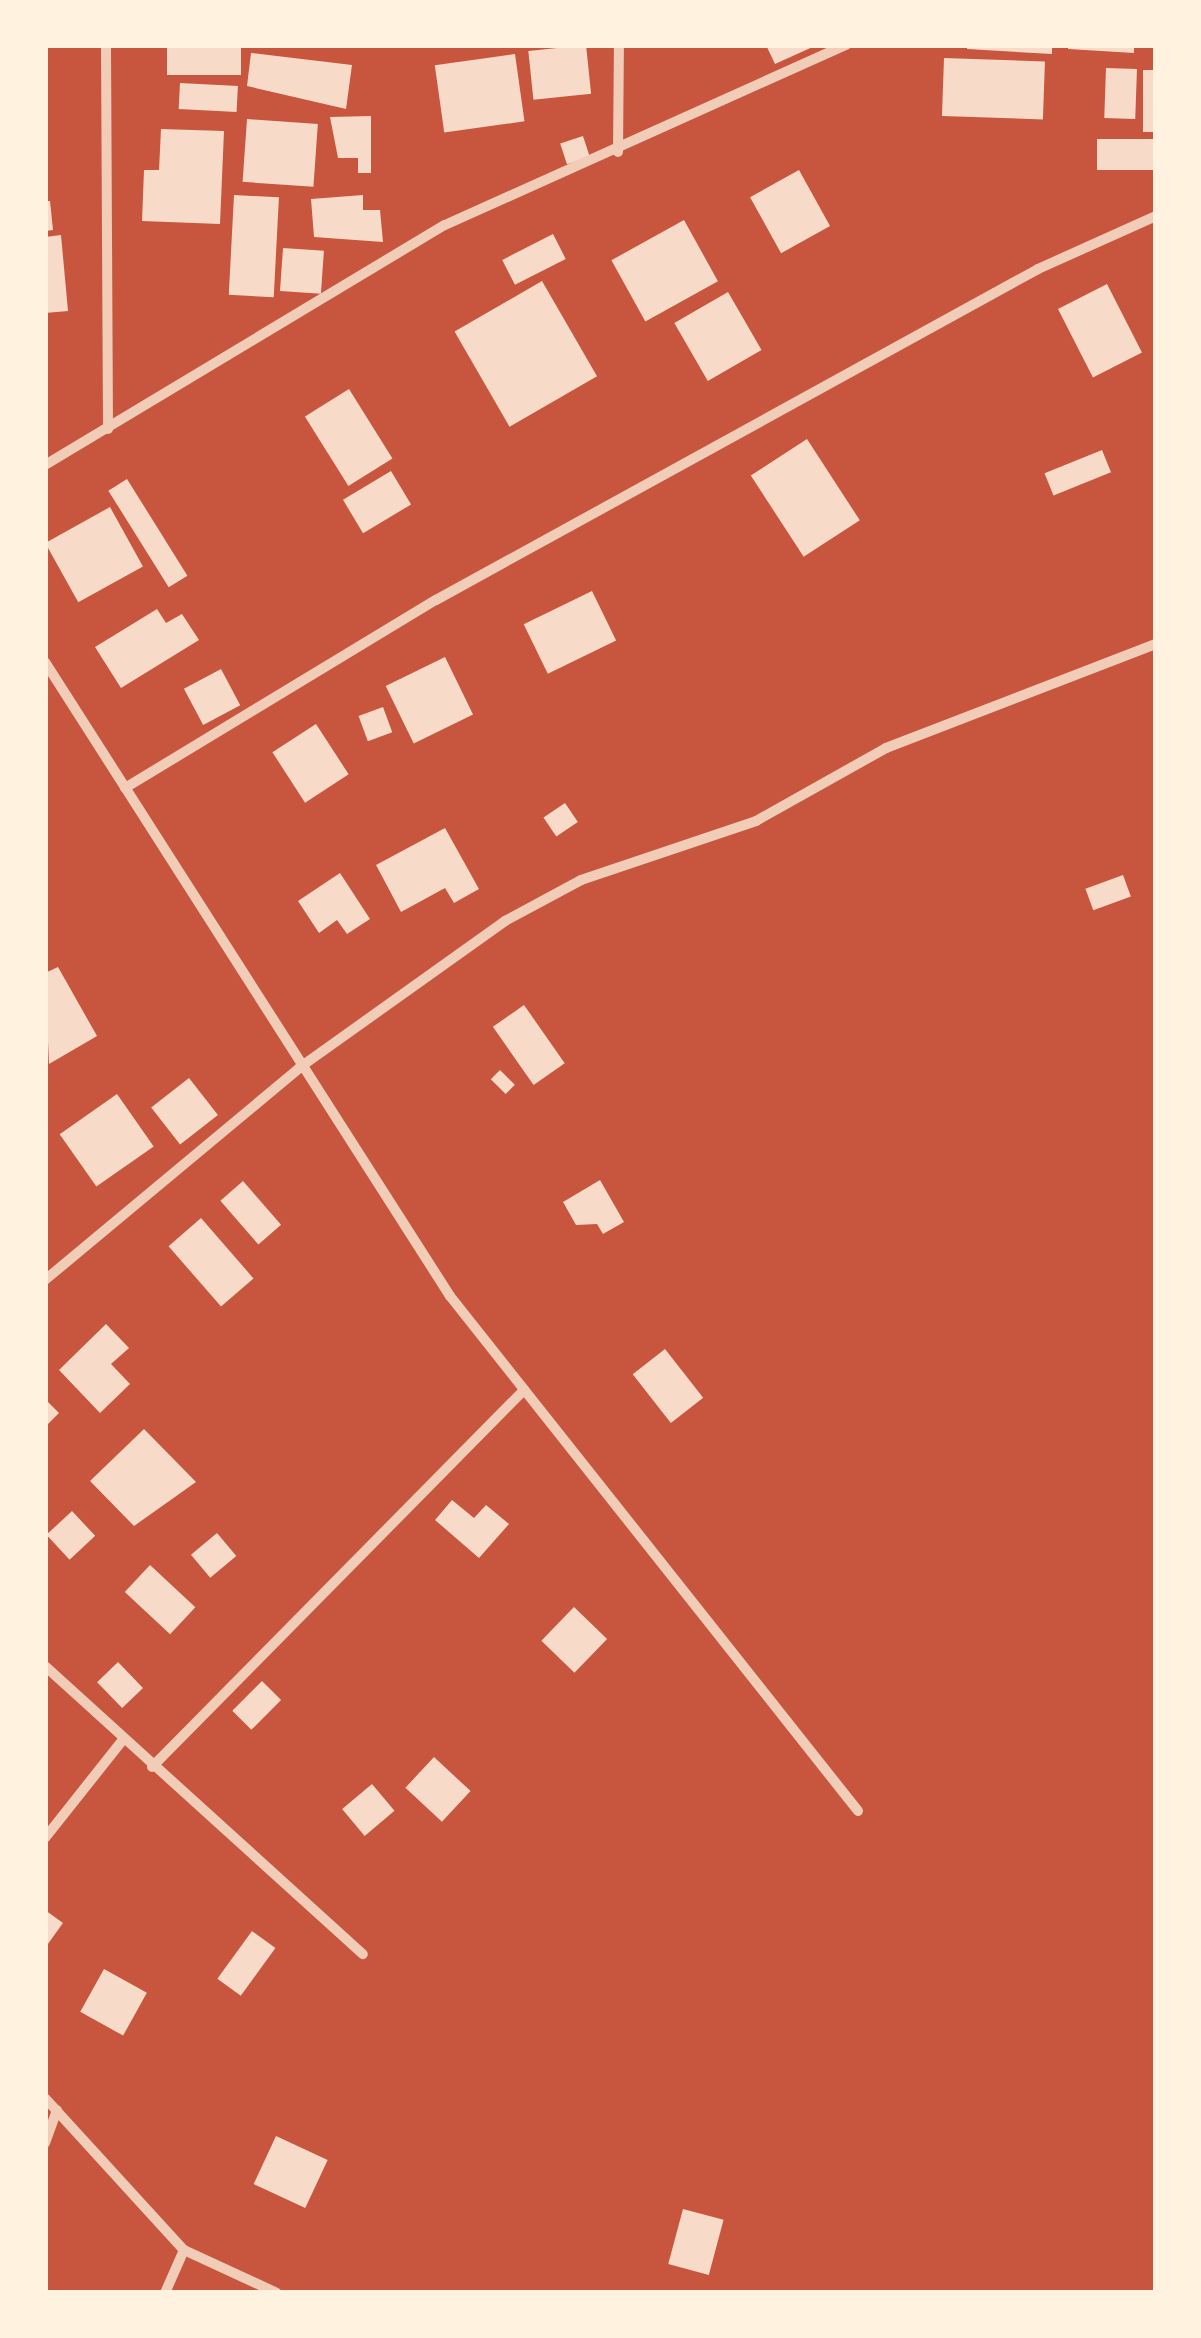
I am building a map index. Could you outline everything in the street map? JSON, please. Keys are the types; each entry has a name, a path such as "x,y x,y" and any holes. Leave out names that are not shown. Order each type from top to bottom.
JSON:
{"street":[{"path":"106,45 108,429"},
{"path":"618,152 619,45"},
{"path":"45,465 445,225 618,152 846,45"},
{"path":"125,788 436,600 1038,268 1156,216"},
{"path":"45,1280 299,1068 442,959 581,880 713,840 886,748 1156,644"},
{"path":"45,662 299,1068 450,1296 858,1811"},
{"path":"152,1767 524,1390"},
{"path":"45,1666 122,1741 363,1954"},
{"path":"45,1838 122,1741"},
{"path":"45,2098 184,2250 277,2293"},
{"path":"45,2143 57,2110"},
{"path":"165,2293 184,2250"}],"building":[{"path":"167,45 241,45 241,75 167,75"},
{"path":"586,45 591,94 533,100 528,51"},
{"path":"766,45 817,45 775,64"},
{"path":"968,45 1052,45 1052,54 967,49"},
{"path":"1068,45 1134,45 1134,53 1068,49"},
{"path":"251,53 352,65 346,109 247,86"},
{"path":"515,54 524,121 444,133 435,65"},
{"path":"944,58 1045,62 1043,119 942,116"},
{"path":"1106,68 1137,69 1135,119 1104,118"},
{"path":"1143,70 1156,70 1156,132 1143,132"},
{"path":"180,83 238,86 237,112 179,109"},
{"path":"371,116 371,173 358,173 358,158 338,158 330,117"},
{"path":"247,119 318,124 313,187 243,182"},
{"path":"161,129 224,131 220,224 142,221 144,170 159,170"},
{"path":"583,136 590,157 567,164 560,143"},
{"path":"1097,139 1156,139 1156,170 1097,170"},
{"path":"799,170 830,226 781,253 750,197"},
{"path":"234,195 279,197 274,297 229,295"},
{"path":"363,195 363,210 380,210 383,242 314,237 311,199"},
{"path":"45,201 50,201 53,230 45,231"},
{"path":"684,220 718,281 645,321 611,260"},
{"path":"553,234 566,259 515,285 502,260"},
{"path":"61,235 68,311 45,313 45,237"},
{"path":"283,248 324,251 321,294 280,291"},
{"path":"542,281 597,376 510,427 455,332"},
{"path":"1107,284 1142,353 1093,378 1058,309"},
{"path":"728,292 762,350 708,381 674,323"},
{"path":"349,389 392,459 348,486 305,417"},
{"path":"807,439 860,520 804,557 751,475"},
{"path":"1102,450 1111,472 1054,495 1045,473"},
{"path":"391,471 411,504 363,533 343,500"},
{"path":"127,479 187,576 169,587 108,491"},
{"path":"110,507 143,566 78,602 45,543"},
{"path":"592,591 616,640 548,674 524,624"},
{"path":"157,609 166,623 182,614 199,640 121,688 95,647"},
{"path":"445,657 473,715 414,743 386,686"},
{"path":"221,669 240,705 203,725 184,689"},
{"path":"383,707 392,732 368,741 359,716"},
{"path":"316,724 349,774 305,803 272,752"},
{"path":"565,803 578,822 556,837 543,818"},
{"path":"445,828 479,889 454,903 445,888 401,912 376,865"},
{"path":"340,873 370,919 347,934 337,920 319,933 298,901"},
{"path":"1123,875 1131,897 1093,910 1085,889"},
{"path":"58,967 97,1036 49,1064 45,973"},
{"path":"524,1005 565,1063 534,1085 493,1027"},
{"path":"500,1070 515,1085 506,1094 491,1079"},
{"path":"189,1078 218,1115 180,1145 151,1108"},
{"path":"117,1094 154,1146 96,1187 60,1134"},
{"path":"600,1180 624,1222 603,1234 597,1224 576,1225 563,1202"},
{"path":"243,1181 281,1225 258,1244 220,1201"},
{"path":"201,1218 253,1278 221,1307 169,1246"},
{"path":"106,1324 129,1348 111,1364 130,1384 100,1413 59,1370"},
{"path":"665,1349 703,1398 671,1423 633,1374"},
{"path":"45,1399 59,1413 45,1427"},
{"path":"144,1429 196,1482 134,1526 90,1481"},
{"path":"452,1500 474,1518 486,1505 509,1524 479,1558 435,1520"},
{"path":"72,1511 95,1536 70,1560 46,1535"},
{"path":"217,1533 236,1556 210,1578 191,1555"},
{"path":"150,1565 195,1607 170,1634 125,1592"},
{"path":"574,1607 607,1639 574,1673 541,1641"},
{"path":"118,1662 143,1688 122,1708 97,1682"},
{"path":"262,1681 281,1700 251,1730 232,1711"},
{"path":"434,1757 471,1791 442,1822 405,1788"},
{"path":"372,1784 394,1811 365,1836 342,1809"},
{"path":"45,1910 63,1923 45,1948"},
{"path":"252,1931 275,1948 241,1996 217,1979"},
{"path":"104,1969 147,1993 123,2036 80,2012"},
{"path":"276,2136 328,2160 305,2208 254,2184"},
{"path":"683,2209 724,2220 709,2275 668,2264"}]}
